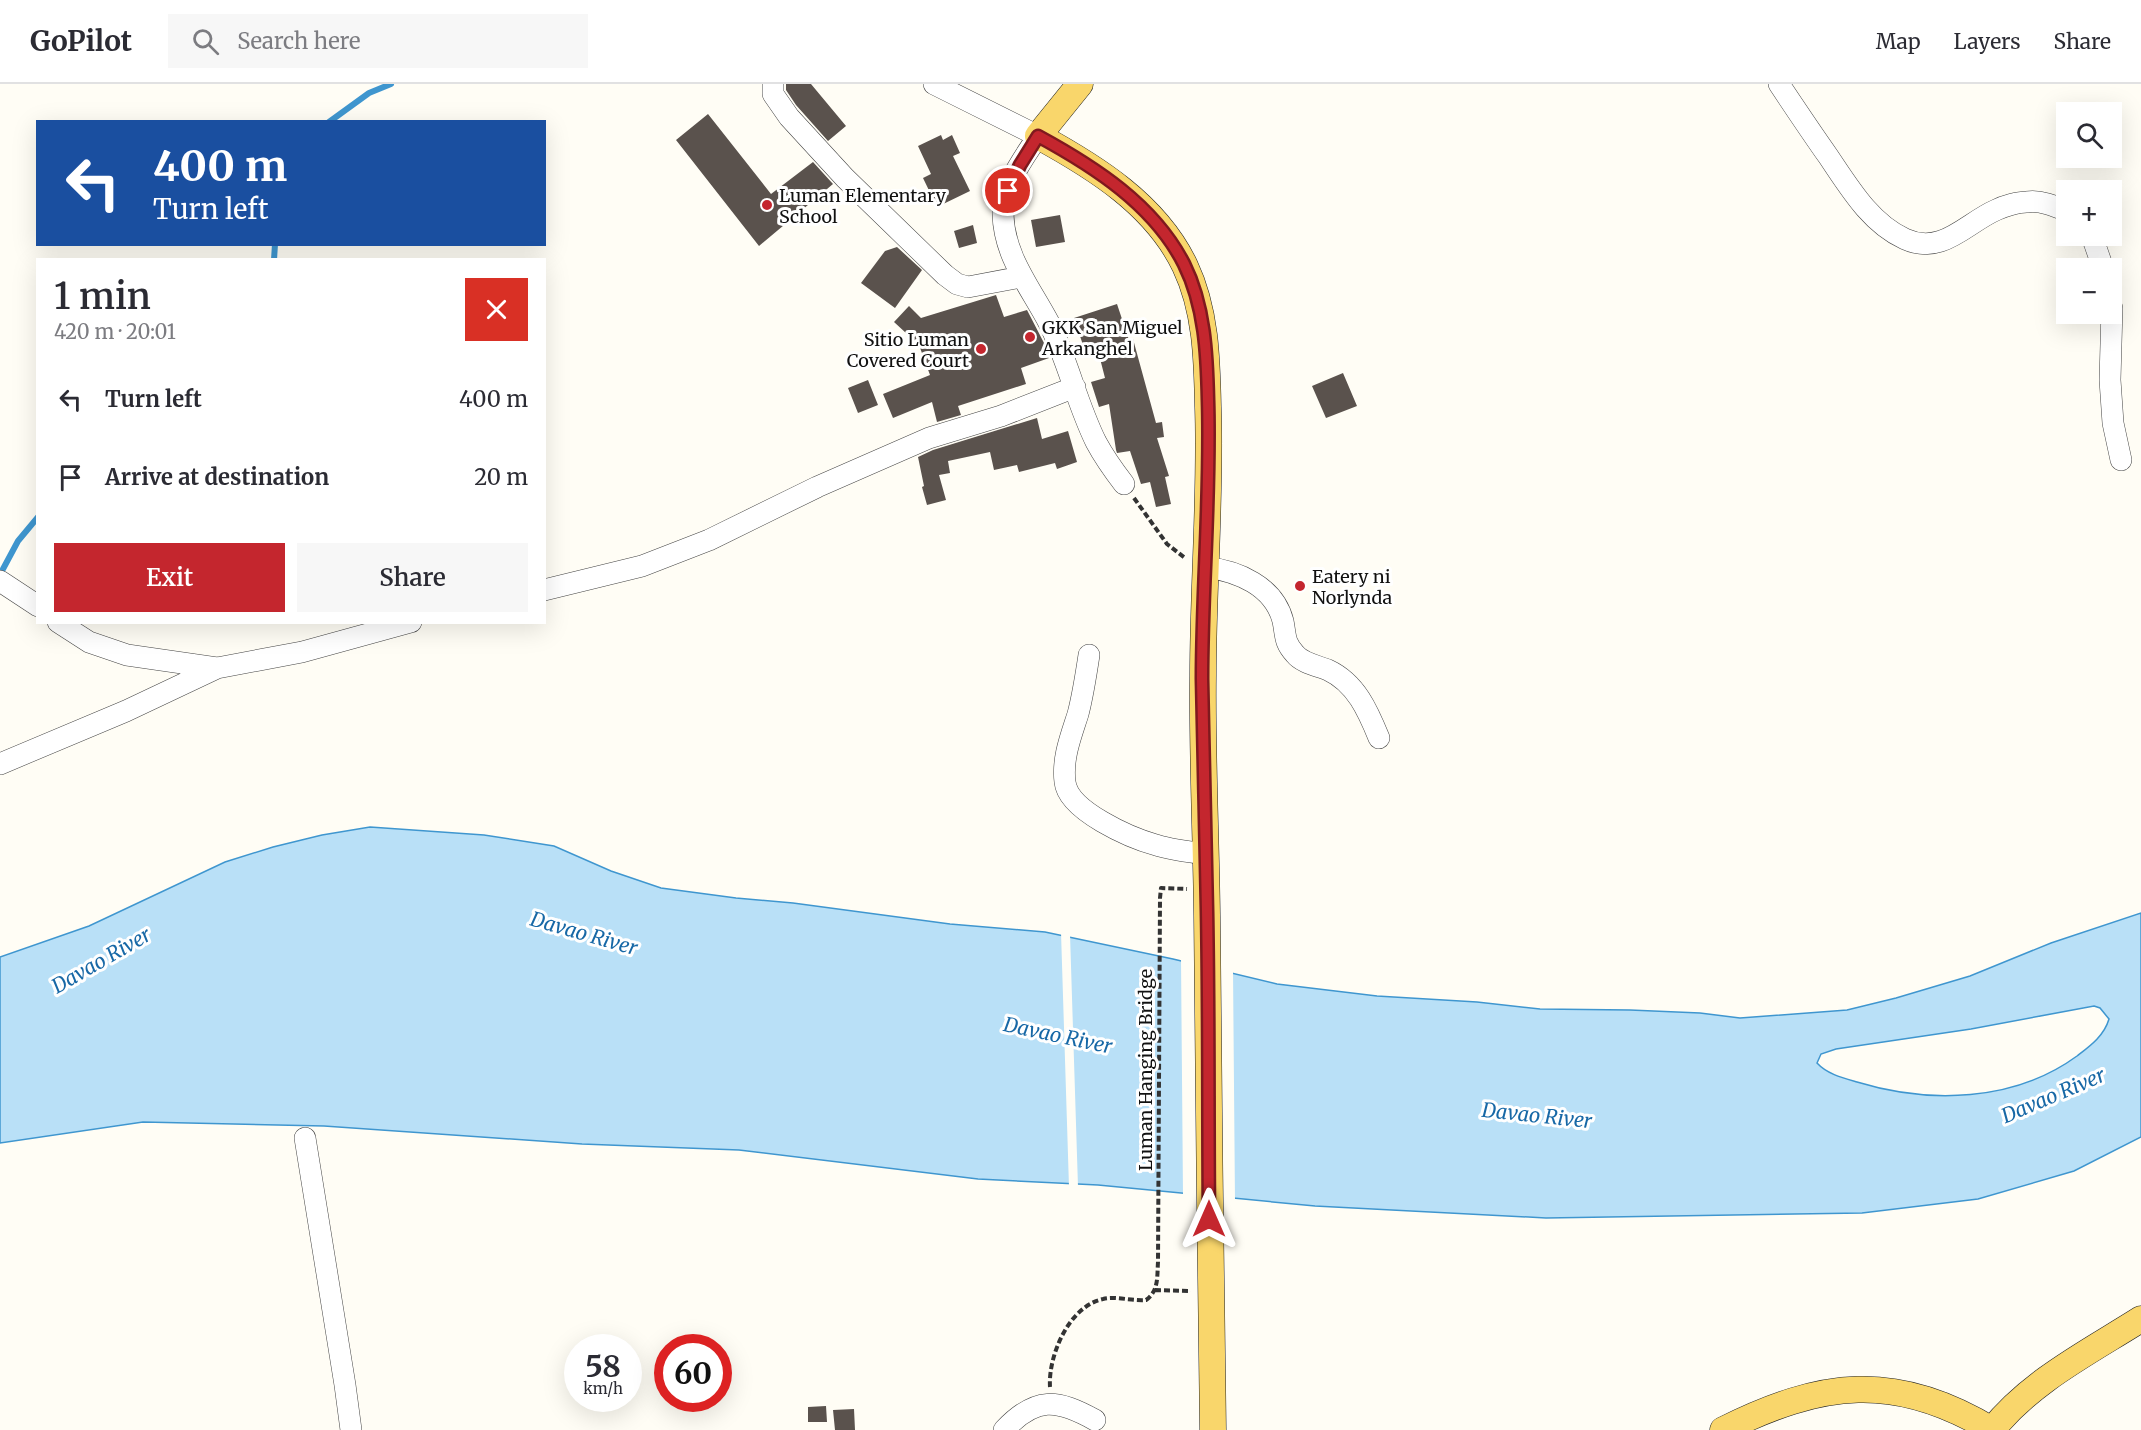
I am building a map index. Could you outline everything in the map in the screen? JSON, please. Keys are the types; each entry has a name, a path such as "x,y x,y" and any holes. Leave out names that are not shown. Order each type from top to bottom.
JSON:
{"main road":[{"path":"1080,84 1038,136 1074,155 1104,175 1136,202 1163,232 1184,265 1199,306 1205,342 1209,441 1202,678 1213,1430"},
{"path":"1723,1430 1785,1403 1826,1393 1858,1389 1888,1390 1919,1396 1946,1405 1992,1430 2007,1411 2026,1393 2141,1319"}],"street":[{"path":"772,84 780,105 845,178 934,265 957,284 968,287 982,286 1021,277"},
{"path":"934,84 1038,136 1020,165 1008,191 1003,212 1005,238 1021,277 1049,323 1097,443 1124,484"},
{"path":"1779,84 1859,202 1889,229 1905,239 1925,244 1939,243 1996,210 2027,202 2056,206"},
{"path":"2112,324 2110,380 2112,423 2121,460"},
{"path":"546,589 654,562 709,540 817,487 929,438 1001,416 1075,387"},
{"path":"1205,567 1226,569 1245,577 1265,591 1278,605 1286,643 1297,657 1338,675 1354,690 1367,708 1379,738"},
{"path":"0,581 36,605"},
{"path":"61,624 89,642 127,655 217,668"},
{"path":"0,764 126,711 217,668 302,652 404,624"},
{"path":"1089,655 1085,684 1068,746 1065,785 1074,800 1092,815 1116,829 1156,845 1179,851 1206,854"},
{"path":"304,1138 351,1430"},
{"path":"1004,1430 1025,1412 1051,1403 1065,1405 1095,1420"}],"path":[{"path":"1124,484 1167,544 1183,557 1205,567"},
{"name":"Luman Hanging Bridge","path":"1155,1290 1161,888 1207,901"},
{"path":"1051,1403 1049,1383 1052,1365 1068,1325 1079,1311 1102,1299 1146,1300 1155,1290 1210,1292"}],"water":[{"name":"Davao River","path":"370,827 484,835 554,846 611,871 661,888 950,924 1045,932 1277,984 1377,996 1477,1002 1540,1009 1700,1013 1740,1018 1847,1010 1896,998 1970,976 2051,943 2141,913 2141,1137 2074,1171 1978,1199 1862,1213 1546,1218 1315,1206 1098,1185 978,1179 739,1150 582,1144 324,1126 143,1122 0,1143 0,957 89,926 225,862 322,835","holes":["2094,1006 2100,1008 2109,1019 2100,1036 2087,1048 2052,1071 2026,1083 1999,1090 1942,1096 1913,1094 1846,1079 1830,1073 1817,1063 1821,1054 1836,1049 1971,1029"]}],"pier":[{"path":"1061,932 1070,934 1078,1187 1069,1187"},
{"path":"1181,958 1233,970 1235,1201 1183,1196"}],"building":[{"path":"786,84 811,84 846,126 828,141 796,105 786,90"},
{"path":"708,114 771,194 813,162 833,184 759,246 676,140"},
{"path":"941,135 943,140 952,135 960,153 953,156 970,191 937,207 923,178 931,174 918,146"},
{"path":"1060,215 1065,242 1036,247 1031,220"},
{"path":"973,225 977,243 959,248 954,231"},
{"path":"897,247 922,270 895,308 861,283 885,251"},
{"path":"996,295 1004,317 1027,310 1049,358 1021,368 1026,384 958,406 961,415 937,422 932,402 893,418 883,394 930,375 919,345 894,322 909,306 921,318"},
{"path":"1117,304 1129,340 1133,339 1156,423 1162,422 1164,437 1157,438 1169,476 1165,477 1171,504 1156,507 1150,482 1141,484 1130,451 1117,453 1109,404 1099,407 1091,382 1105,378 1096,343 1084,348 1074,318"},
{"path":"1343,373 1357,406 1326,418 1312,386"},
{"path":"868,380 878,405 858,413 848,388"},
{"path":"1037,418 1042,439 1068,431 1077,462 1057,469 1055,463 1019,472 1017,465 994,470 990,452 948,461 950,473 939,475 946,500 927,505 918,457 933,450"},
{"path":"826,1406 827,1422 808,1422 808,1407"},
{"path":"854,1409 855,1430 835,1430 833,1410"}],"waterway":[{"path":"332,120 369,93 391,84"},
{"path":"274,258 275,246"},
{"path":"3,569 18,541 36,519"}],"place":[{"name":"Luman Elementary School","path":"767,205"},
{"name":"GKK San Miguel Arkanghel","path":"1030,337"},
{"name":"Sitio Luman Covered Court","path":"981,349"},
{"name":"Eatery ni Norlynda","path":"1300,586"}],"route":[{"path":"1008,191 1020,165 1038,136 1074,155 1104,175 1136,202 1163,232 1184,265 1199,306 1205,342 1209,441 1202,678 1207,912 1209,1219"}]}
